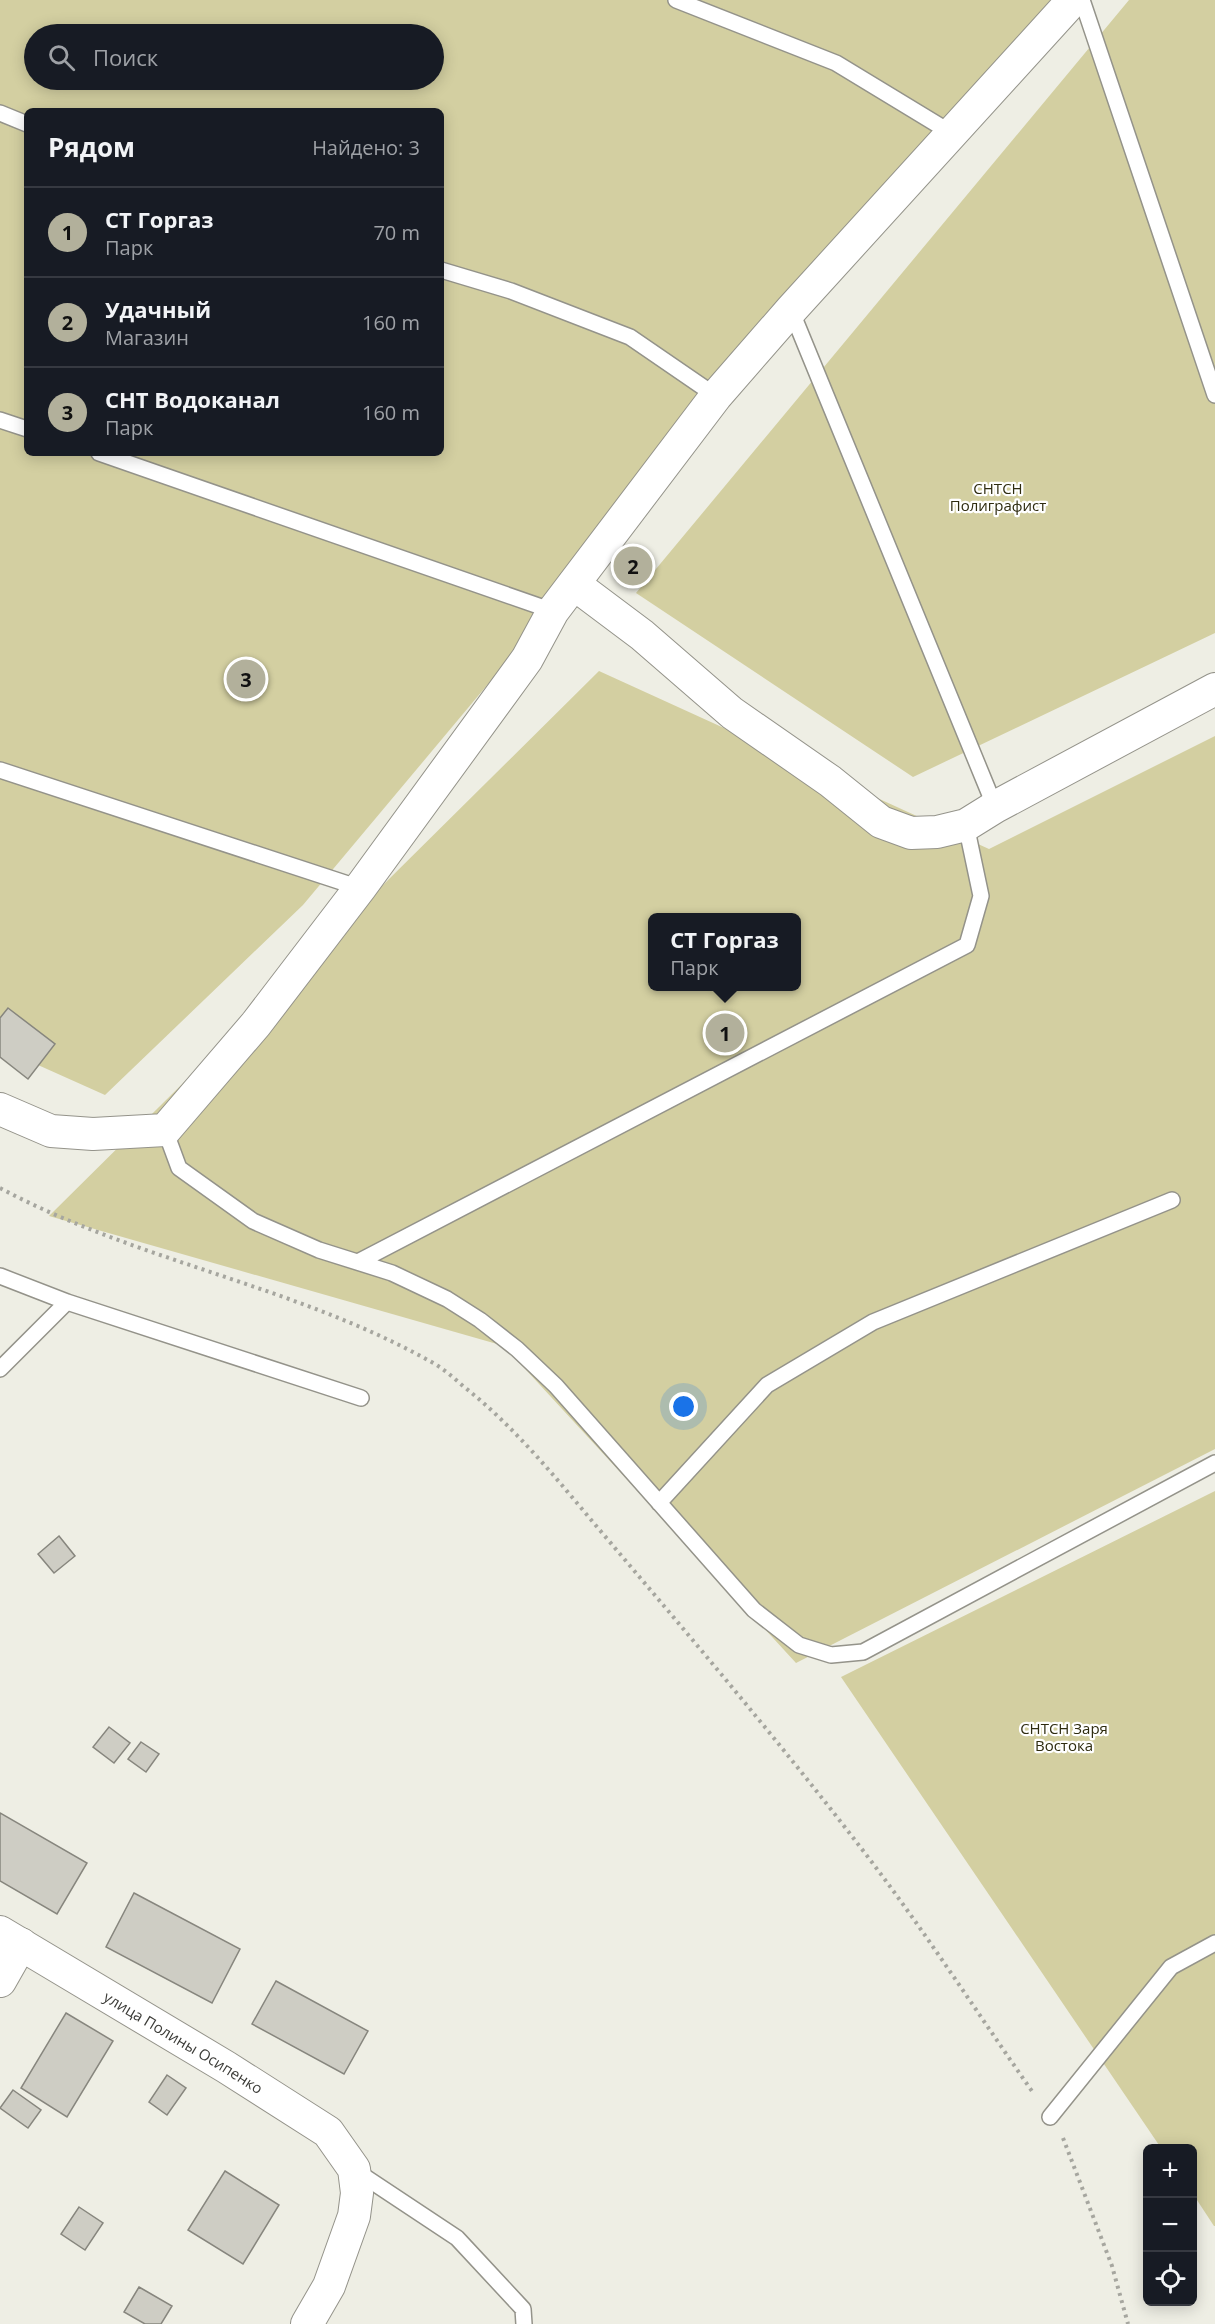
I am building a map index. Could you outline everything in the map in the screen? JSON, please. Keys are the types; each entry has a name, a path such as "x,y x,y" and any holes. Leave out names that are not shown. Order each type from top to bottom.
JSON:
{"street":[{"path":"0,1109 51,1131 93,1134 165,1130 256,1024 360,888 527,658 553,611 716,396 791,310 1073,0"},
{"path":"574,584 642,635 732,713 830,781 881,822 911,833 937,832 966,825 1215,688"},
{"path":"0,1981 10,1938"},
{"name":"улица Полины Осипенко","path":"10,1938 226,2067 328,2132 354,2169"},
{"path":"307,2324 329,2286 354,2216 357,2193 354,2169"}],"lane":[{"path":"676,0 836,63 953,134"},
{"path":"1082,0 1215,395"},
{"path":"0,113 24,123"},
{"path":"444,271 511,291 630,337 716,396"},
{"path":"791,310 995,807"},
{"path":"0,420 24,428"},
{"path":"108,456 553,611"},
{"path":"0,770 360,888"},
{"path":"358,1262 967,945 981,896 966,825"},
{"path":"165,1130 179,1168 253,1221 319,1250 392,1273 447,1299 480,1320 517,1349 556,1386 754,1610 799,1645 831,1655 863,1652 1215,1462"},
{"path":"659,1503 767,1385 873,1322 1172,1200"},
{"path":"0,1276 67,1302 361,1398"},
{"path":"0,1369 67,1302"},
{"path":"1050,2117 1170,1967 1215,1943"},
{"path":"354,2169 457,2238 524,2309 524,2324"}],"path":[{"path":"0,1188 37,1208 117,1240 289,1299 366,1329 439,1366 491,1408 534,1454 704,1652 872,1862 1061,2132 1112,2266 1128,2324"}],"green space":[{"path":"0,0 1061,0 303,905 105,1095 0,1048"},
{"name":"СНТСН Полиграфист","path":"1129,0 1215,0 1215,633 913,777 636,593"},
{"path":"599,671 989,849 1215,736 1215,1449 796,1663 504,1346 49,1216"},
{"name":"СНТСН Заря Востока","path":"1215,1491 1215,2226 1197,2200 1197,2144 1158,2144 841,1677"}],"building":[{"path":"8,1008 55,1044 28,1079 0,1057 0,1018"},
{"path":"59,1536 75,1556 54,1573 38,1554"},
{"path":"109,1727 130,1743 114,1763 93,1747"},
{"path":"141,1742 159,1754 146,1772 128,1759"},
{"path":"0,1813 87,1863 57,1914 0,1881"},
{"path":"134,1893 240,1949 212,2003 106,1947"},
{"path":"276,1981 368,2031 344,2074 252,2024"},
{"path":"66,2013 113,2041 67,2117 21,2088"},
{"path":"167,2075 186,2088 167,2115 149,2102"},
{"path":"13,2090 41,2110 28,2128 0,2108"},
{"path":"225,2171 279,2205 243,2264 188,2230"},
{"path":"79,2207 103,2223 85,2250 61,2234"},
{"path":"139,2287 172,2306 161,2324 145,2324 124,2312"}],"place":[{"name":"Удачный","path":"633,566"},
{"name":"СНТ Водоканал","path":"246,679"},
{"name":"СТ Горгаз","path":"725,1033"}]}
